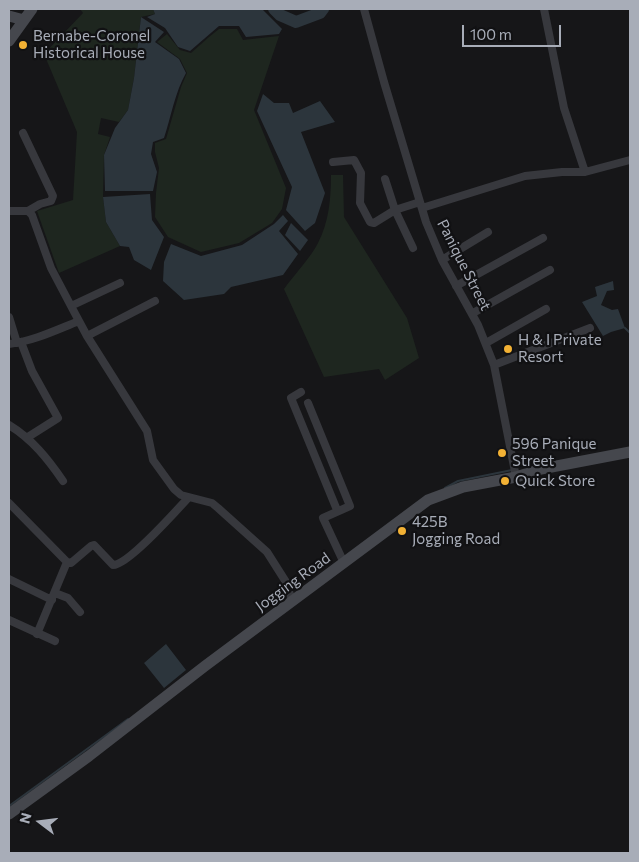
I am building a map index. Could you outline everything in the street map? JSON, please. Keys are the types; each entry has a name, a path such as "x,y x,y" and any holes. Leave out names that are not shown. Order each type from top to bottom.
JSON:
{"street":[{"path":"9,41 32,9"},
{"name":"Panique Street","path":"364,9 426,222 442,260 472,313 494,365 516,477"},
{"path":"544,9 564,108 585,172"},
{"path":"9,16 24,20"},
{"path":"9,212 28,211 40,204 51,201 53,198 24,133"},
{"path":"333,162 354,160 361,173 360,203 370,222 374,223 395,210 421,205 525,176 562,172 585,172 630,160"},
{"path":"385,179 395,210 414,248"},
{"path":"28,211 32,215 52,268 87,336 147,430 153,460 174,489 181,495 212,503 267,552 286,582 292,601"},
{"path":"442,260 488,232"},
{"path":"456,286 543,238"},
{"path":"472,313 550,270"},
{"path":"71,306 120,283"},
{"path":"87,336 155,302"},
{"path":"486,344 546,309"},
{"path":"9,317 16,343 58,418 28,437"},
{"path":"16,343 44,335 79,320"},
{"path":"494,365 590,328"},
{"path":"301,392 291,398 337,510"},
{"path":"308,403 350,506 337,510 323,518 344,564"},
{"path":"9,425 28,437 63,481"},
{"name":"Jogging Road","path":"9,814 428,500 463,487 516,477 541,469 630,452"},
{"path":"68,562 71,563 94,545 109,563 113,566 118,565 137,550 188,498"},
{"path":"9,503 68,562"},
{"path":"37,634 68,562"},
{"path":"9,579 54,597 68,598 80,612"},
{"path":"9,620 55,642"}],"shaded area":[{"path":"80,9 153,9 155,14 141,17 134,78 128,110 119,122 101,118 98,134 110,137 104,155 103,197 106,222 120,246 59,273 37,211 73,200 77,132 44,54 83,13"},
{"path":"153,9 262,9 282,29 279,34 246,37 239,26 219,26 190,51 178,47 165,28 147,17 155,14"},
{"path":"141,17 164,32 155,42 179,59 186,73 176,96 164,138 153,142 151,154 157,172 153,191 105,191 104,155 115,128 128,110 134,78"},
{"path":"219,29 237,29 243,40 279,36 254,110 286,188 282,209 272,223 239,243 201,252 168,237 155,217 159,168 155,143 166,139 187,73 180,59 157,42 167,34 180,50 191,53"},
{"path":"263,94 274,103 289,103 293,113 320,101 335,122 301,132 325,193 315,223 305,231 286,210 292,187 257,111"},
{"path":"331,175 343,175 344,217 407,318 419,358 385,380 379,369 324,377 284,289 311,254 322,235 329,210"},
{"path":"150,194 152,220 164,237 151,270 134,260 129,247 120,246 106,222 103,197"},
{"path":"283,215 288,221 279,231 298,254 283,275 231,287 224,294 184,300 163,281 164,262 171,244 201,256 242,245 274,224"},
{"path":"291,223 308,240 300,251 285,235"},
{"path":"613,281 614,290 607,291 601,305 612,310 618,309 625,328 603,336 582,302 597,296 595,287"},
{"path":"166,644 186,670 164,688 144,663"}],"waterway":[{"path":"274,9 280,15 296,22 320,13 323,9"},
{"path":"625,328 630,333"},
{"path":"445,488 458,481 512,470"},
{"path":"9,806 128,719"}],"place":[{"name":"Bernabe-Coronel Historical House","path":"23,45"},
{"name":"H & I Private Resort","path":"508,349"},
{"name":"596 Panique Street","path":"502,453"},
{"name":"Quick Store","path":"505,481"},
{"name":"425B Jogging Road","path":"402,531"}]}
